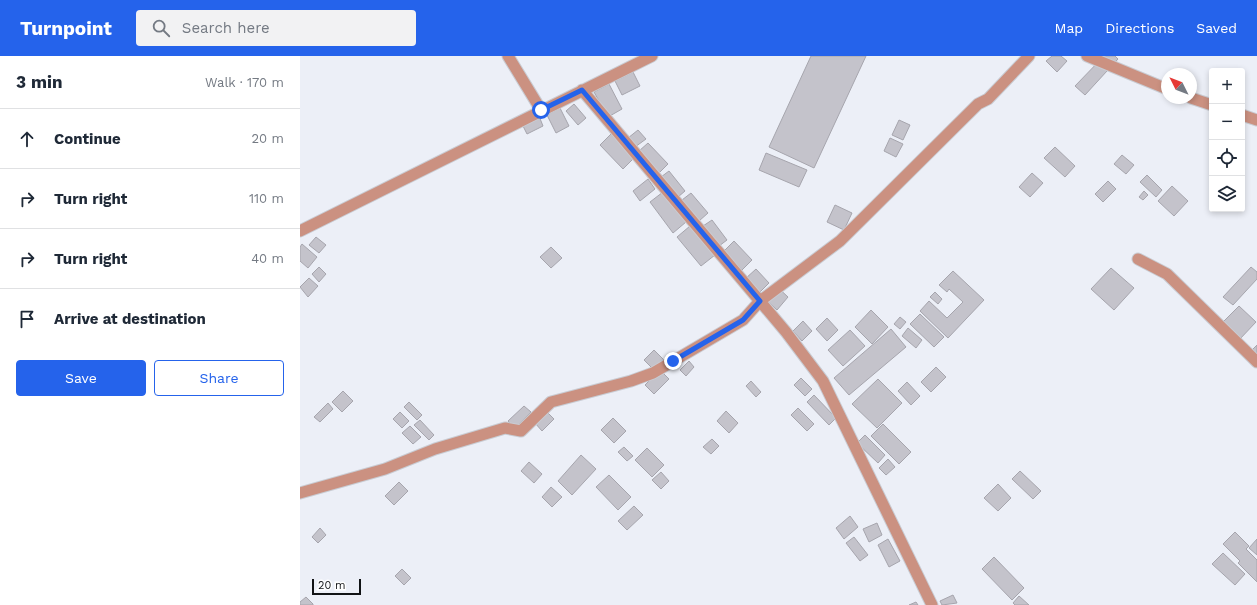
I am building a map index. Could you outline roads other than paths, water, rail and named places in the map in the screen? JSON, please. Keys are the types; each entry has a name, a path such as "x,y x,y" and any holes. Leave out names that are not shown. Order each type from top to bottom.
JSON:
{"street":[{"path":"508,56 541,110"},
{"path":"300,231 652,56"},
{"path":"300,493 385,469 435,449 505,428 521,431 551,402 630,381 653,373 743,320 760,301 840,241 978,104 988,99 1029,56"},
{"path":"1087,56 1161,87"},
{"path":"582,90 760,301 823,381 932,605"},
{"path":"1197,100 1209,104"},
{"path":"1245,116 1257,120"},
{"path":"1138,258 1166,274 1257,362"}]}
